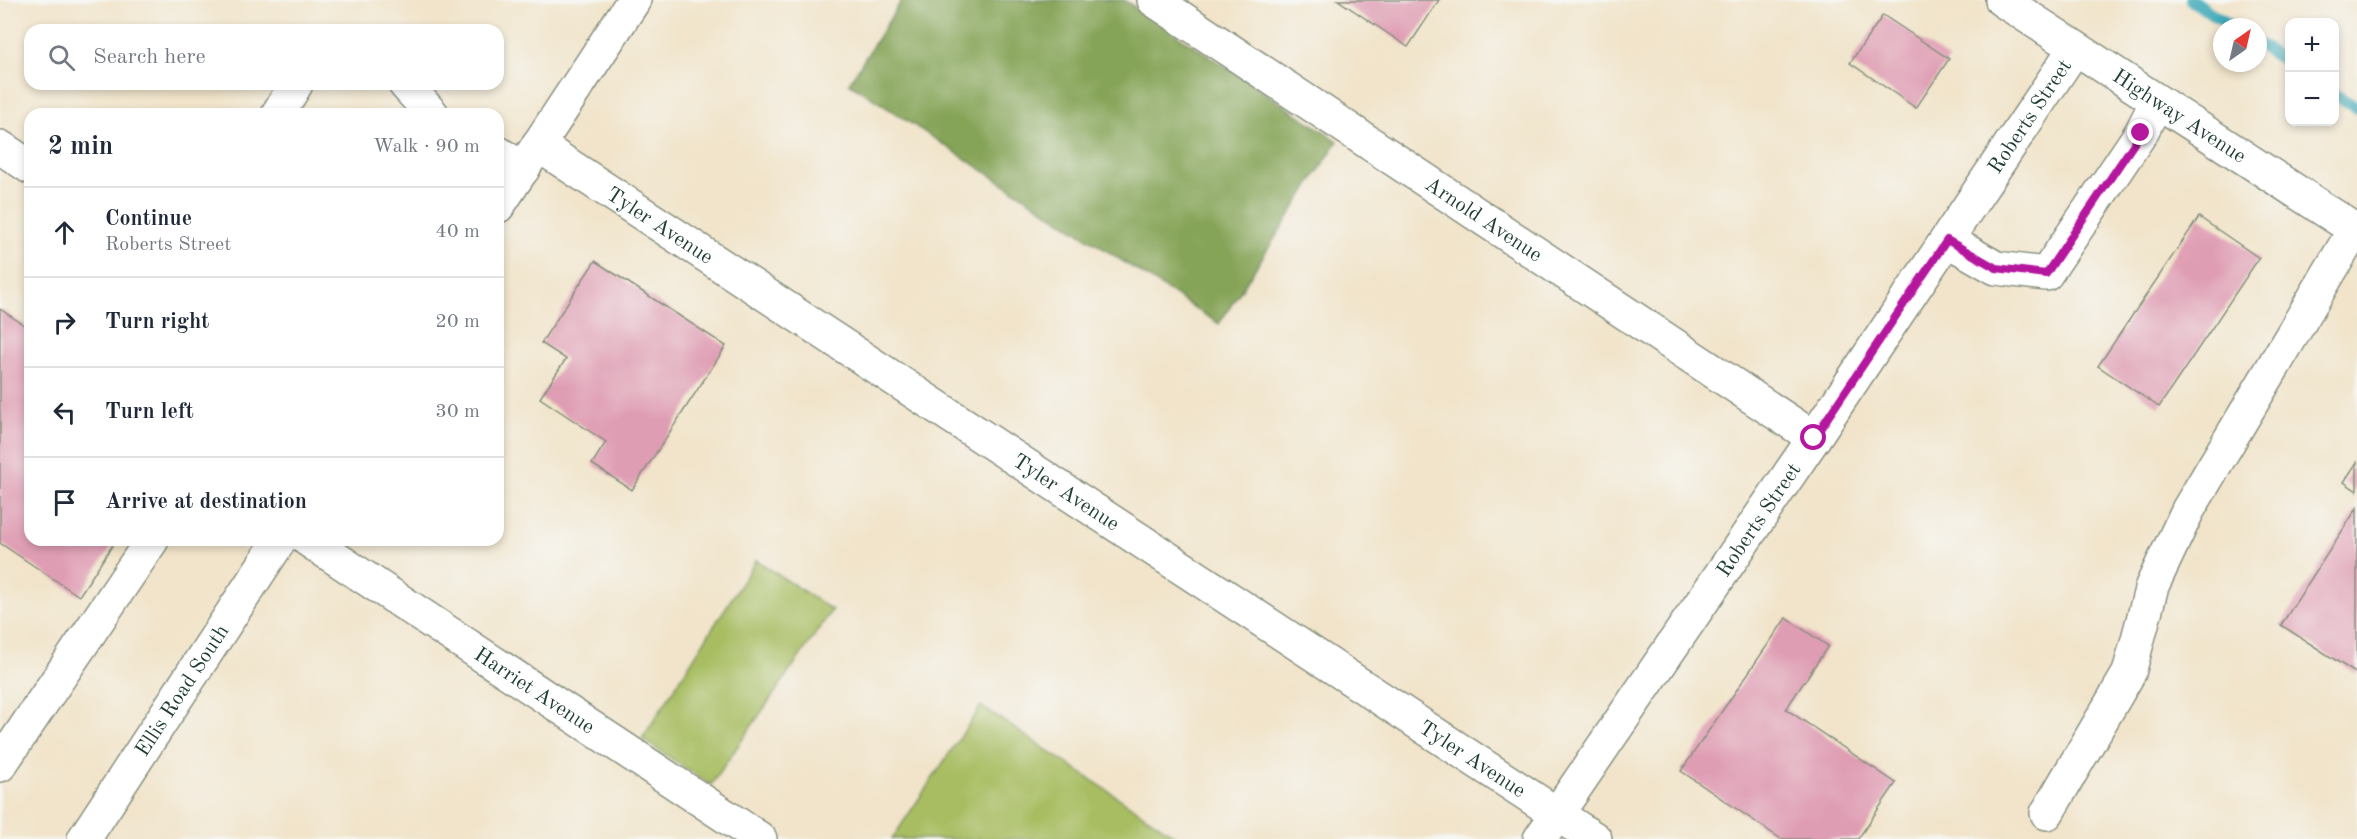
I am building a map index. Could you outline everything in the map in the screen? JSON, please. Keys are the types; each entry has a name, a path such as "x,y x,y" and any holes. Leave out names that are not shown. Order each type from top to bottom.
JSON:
{"street":[{"path":"504,193 520,156 634,0"},
{"name":"Arnold Avenue","path":"1154,0 1814,438"},
{"name":"Highway Avenue","path":"2002,0 2356,230"},
{"name":"Roberts Street","path":"1548,826 1814,438 2075,48"},
{"path":"282,108 292,90"},
{"path":"410,90 427,108"},
{"path":"1947,240 1996,268 2046,274 2141,133 2157,101"},
{"path":"0,147 24,163"},
{"name":"Tyler Avenue","path":"520,156 1548,826 1595,839"},
{"path":"2047,813 2128,674 2152,586 2188,510 2356,230"},
{"path":"0,765 148,546"},
{"name":"Ellis Road South","path":"84,839 276,546"},
{"name":"Harriet Avenue","path":"317,546 760,839"}],"green space":[{"path":"902,0 1124,0 1338,141 1219,324 849,83"},
{"path":"756,560 832,610 711,785 642,739"},
{"path":"981,706 1180,839 892,839"}],"building":[{"path":"1338,0 1439,0 1408,47"},
{"path":"1883,15 1949,59 1916,108 1850,63"},
{"path":"2199,217 2259,258 2159,407 2098,366"},
{"path":"595,261 726,346 632,490 592,464 606,442 540,398 566,359 541,343"},
{"path":"0,309 24,325 24,546 112,546 79,596 0,543"},
{"path":"2357,462 2357,491 2344,482"},
{"path":"2357,508 2357,674 2281,625"},
{"path":"1786,618 1828,646 1786,709 1896,783 1858,839 1781,839 1681,771"}],"waterway":[{"path":"2191,0 2219,18"},
{"path":"2267,50 2285,61"},
{"path":"2339,97 2357,108"}],"route":[{"path":"1814,438 1947,240 1996,268 2046,274 2141,133"}]}
